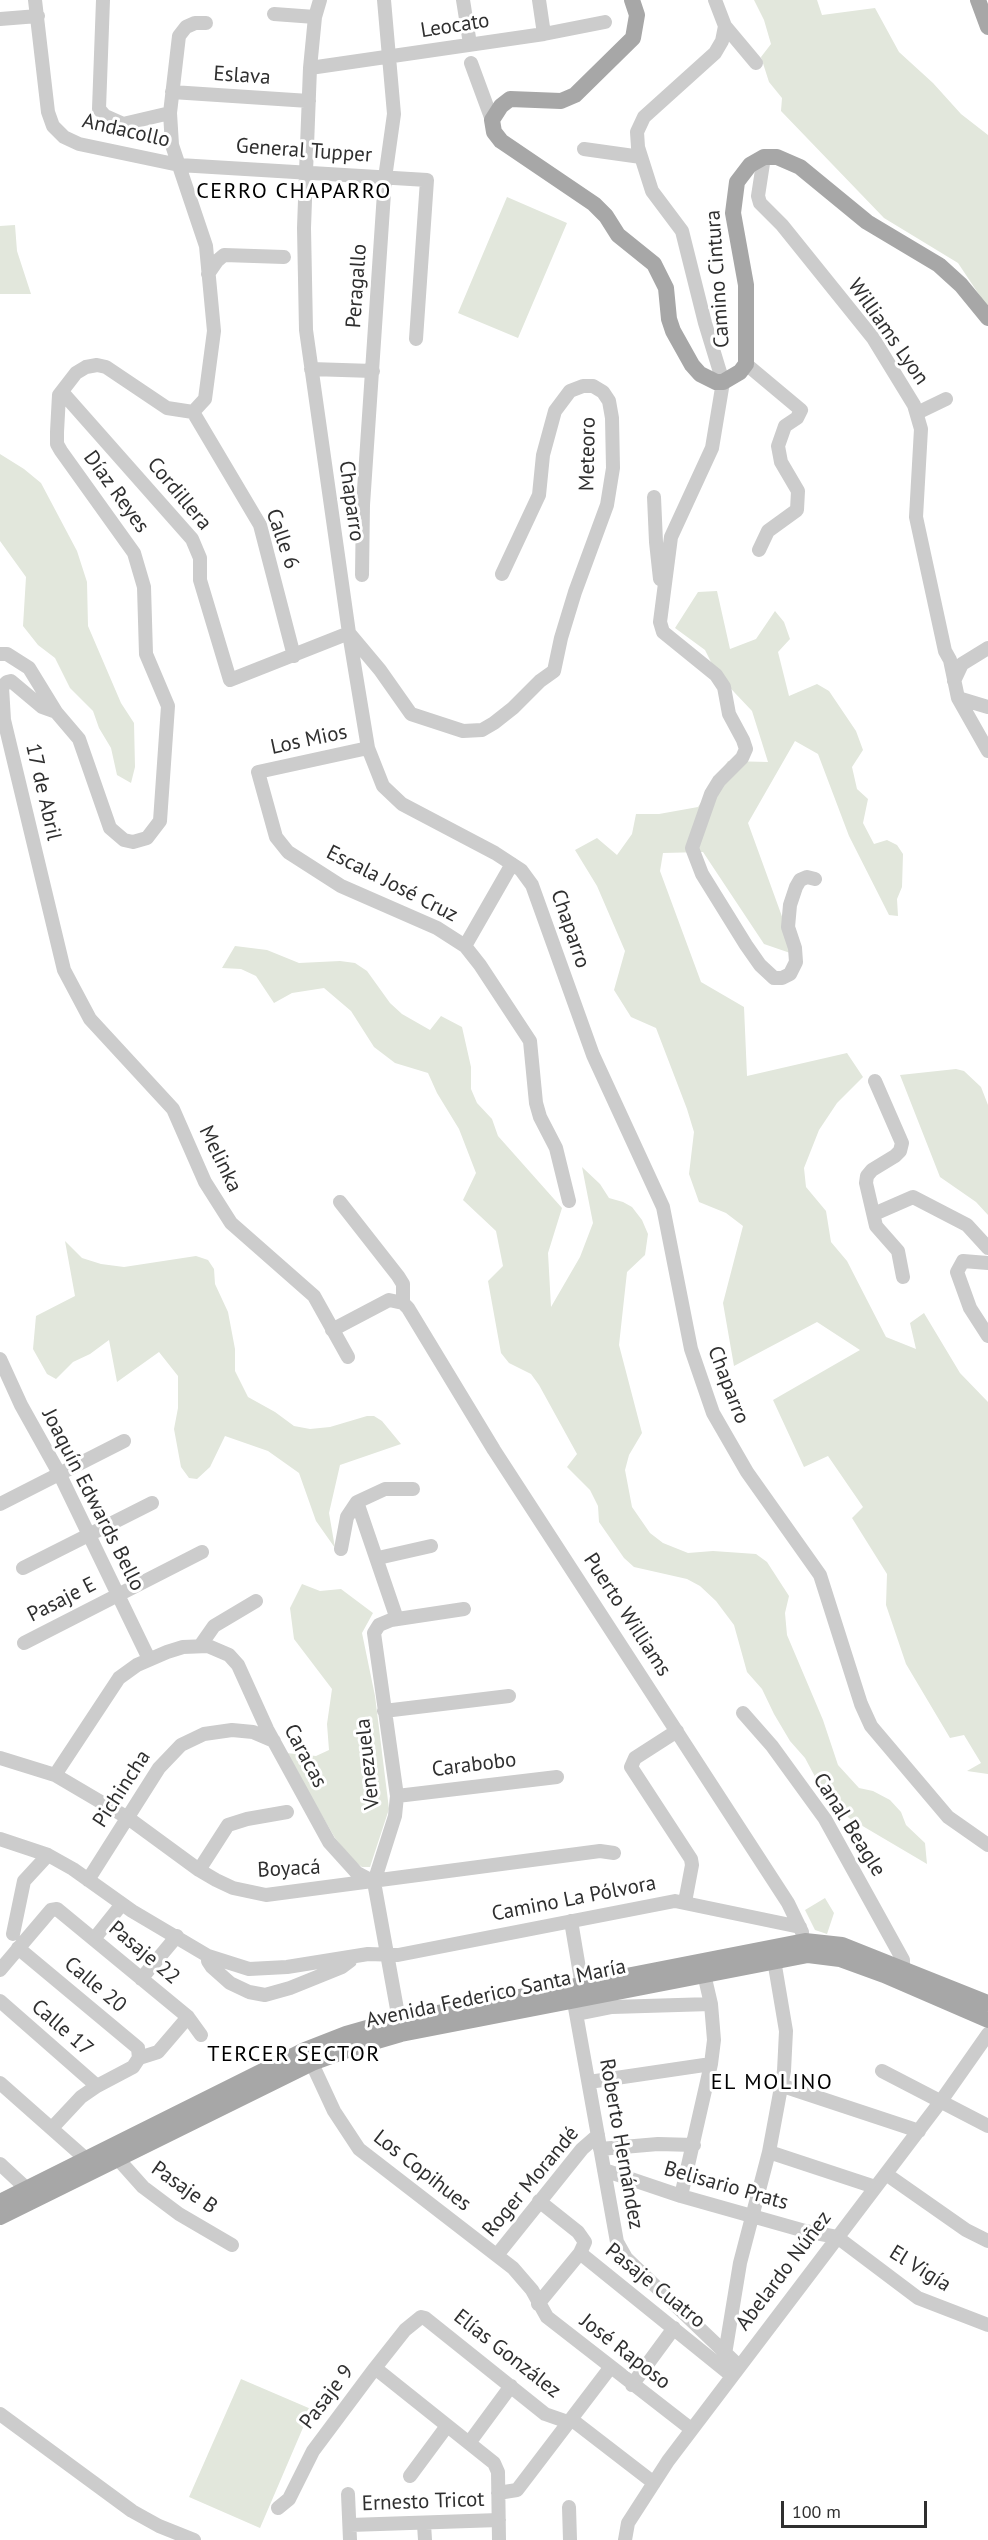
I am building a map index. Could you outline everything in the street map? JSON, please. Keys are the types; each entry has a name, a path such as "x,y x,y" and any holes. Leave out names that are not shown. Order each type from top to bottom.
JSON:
{"main road":[{"path":"492,120 501,106 510,99 561,101 575,95 633,38 637,15 632,0"},
{"path":"978,0 988,27"},
{"name":"Camino Cintura","path":"492,120 494,132 501,141 594,204 606,216 618,236 654,264 666,288 670,326 692,366 707,378 723,382 740,372 746,364 746,285 733,213 737,182 750,165 764,157"},
{"path":"764,157 777,157 800,167 867,222 939,265 961,285 988,318"},
{"name":"Avenida Federico Santa María","path":"0,2202 89,2165 118,2159 309,2057 346,2034 576,1997 774,1960 804,1941"},
{"name":"Avenida Federico Santa María","path":"804,1941 840,1959 988,2020"},
{"name":"Avenida Federico Santa María","path":"576,1997 701,1960 804,1941 842,1945 988,2003"},
{"name":"Avenida Federico Santa María","path":"0,2217 89,2165 309,2057"}],"street":[{"name":"Andacollo","path":"35,0 48,112 53,126 64,137 79,144 178,165"},
{"path":"103,0 99,109 105,117 123,124 170,112"},
{"name":"Chaparro","path":"320,0 315,17 310,68 304,228 306,330 349,633 368,748 383,786 402,804 512,864 527,876 589,1046 663,1207 691,1349 720,1428 747,1472 820,1575 861,1704 872,1726 948,1816 988,1845"},
{"path":"463,0 470,44"},
{"path":"539,0 544,34"},
{"path":"715,0 725,26 756,63"},
{"name":"Peragallo","path":"362,575 363,505 385,178 394,114 389,58 388,1"},
{"path":"274,14 315,17"},
{"path":"0,18 38,16"},
{"name":"Leocato","path":"310,68 544,34 605,22"},
{"path":"62,392 76,373 96,365 106,367 166,408 193,412 206,399 214,331 206,246 172,145 170,112 179,36 186,27 195,23 206,23"},
{"path":"725,26 722,41 715,53 657,104 639,125 637,140 652,191 682,231 705,323 723,382 712,448 671,537 660,622 663,632 716,675 724,687 729,714 746,750 719,781 711,794 692,849 695,860 746,945 760,965 774,978 782,978 790,974 796,962 795,948 788,927 790,905 796,887 801,880 807,877 816,879"},
{"path":"471,63 492,120"},
{"name":"Eslava","path":"172,92 309,101"},
{"path":"584,149 641,157"},
{"name":"Williams Lyon","path":"764,157 758,196 760,203 782,225 873,338 914,405 921,429 916,517 945,651 950,660 953,682 958,698 988,751"},
{"name":"General Tupper","path":"178,165 427,180 416,339"},
{"path":"208,274 224,255 284,257"},
{"path":"746,364 801,410 797,418 784,426 778,446 781,462 798,491 797,510 768,531 759,550"},
{"path":"311,369 373,371"},
{"name":"Meteoro","path":"349,633 380,670 411,714 463,731 482,730 494,723 554,671 575,592 608,505 613,468 612,418 609,401 603,392 593,386 583,386 570,391 555,411 543,454 539,495 502,574"},
{"name":"Cordillera","path":"62,392 192,539 200,558 200,580 230,680 294,656"},
{"name":"Díaz Reyes","path":"0,654 7,654 29,668 56,712 79,739 110,828 124,840 133,842 147,838 160,821 168,706 146,654 144,587 134,553 57,444 59,395 62,392"},
{"path":"916,413 946,399"},
{"name":"Calle 6","path":"193,412 260,525 294,656"},
{"path":"654,497 658,575 664,587"},
{"path":"294,656 349,633"},
{"path":"953,682 962,664 988,648"},
{"name":"17 de Abril","path":"56,712 42,707 11,681 2,687 4,720 64,970"},
{"path":"958,698 988,707"},
{"name":"Los Mios","path":"258,772 368,748"},
{"name":"Escala José Cruz","path":"258,772 276,837 288,852 341,886 429,924 465,946 480,965 530,1041 536,1103 540,1118 556,1148 569,1201"},
{"path":"465,946 512,864"},
{"name":"Melinka","path":"64,970 90,1019 173,1109 205,1182 231,1223 314,1296 348,1357"},
{"path":"875,1081 902,1143 900,1151 872,1170 867,1176 866,1183 879,1230 898,1251 903,1277"},
{"path":"874,1214 912,1197 967,1225 988,1248"},
{"path":"332,1330 388,1300 403,1303 403,1284 340,1202"},
{"path":"988,1263 963,1261 957,1272 970,1308 988,1336"},
{"name":"Puerto Williams","path":"403,1303 494,1450 788,1903 804,1941"},
{"name":"Joaquín Edwards Bello","path":"0,1359 21,1405 60,1475 149,1659"},
{"path":"0,1504 124,1441"},
{"path":"341,1549 347,1517 357,1502 385,1489 413,1489"},
{"path":"357,1502 397,1619 464,1609"},
{"path":"23,1568 152,1503"},
{"path":"378,1558 431,1546"},
{"name":"Pasaje E","path":"24,1643 202,1552"},
{"path":"55,1775 119,1678 149,1659 183,1647 204,1646 214,1626 256,1601"},
{"name":"Venezuela","path":"397,1619 384,1623 376,1629 374,1638 397,1796 395,1816 374,1882 400,2027"},
{"name":"Caracas","path":"204,1646 229,1655 238,1665 274,1741 329,1842 357,1873 374,1882"},
{"path":"384,1711 509,1696"},
{"name":"Canal Beagle","path":"742,1713 772,1746 825,1819 903,1960 903,1969"},
{"name":"Pichincha","path":"88,1880 159,1768 171,1753 194,1737 217,1732 246,1731 274,1741"},
{"path":"677,1731 635,1758 631,1767 691,1858 686,1902"},
{"name":"Boyacá","path":"0,1758 55,1775 128,1818 199,1870 233,1888 267,1895 600,1851 614,1853"},
{"name":"Carabobo","path":"397,1796 557,1777"},
{"path":"199,1870 220,1834 228,1826 247,1819 287,1812"},
{"name":"Camino La Pólvora","path":"0,1839 48,1854 122,1904 208,1956 237,1967 263,1970 368,1954 398,1955 658,1904 686,1902 804,1941"},
{"path":"13,1934 24,1881 48,1854"},
{"path":"94,1939 122,1904"},
{"name":"Pasaje 22","path":"18,1948 55,1909 188,2017 201,2035"},
{"name":"Roberto Hernández","path":"571,1921 576,1997 599,2142 620,2250 725,2354 735,2370"},
{"path":"141,1979 177,1936"},
{"path":"0,1970 18,1948"},
{"name":"Calle 20","path":"18,1948 138,2048 138,2058"},
{"name":"Camino La Pólvora","path":"208,1956 212,1967 230,1983 249,1992 265,1995 274,1994 342,1967 356,1956"},
{"path":"725,2354 740,2262 769,2152 783,2086 786,2031 774,1960"},
{"path":"681,2196 694,2145 714,2040 711,2004 704,1974"},
{"path":"576,1997 612,2007 711,2004"},
{"name":"Calle 17","path":"0,2001 97,2086"},
{"path":"52,2128 81,2097 133,2067 138,2058 158,2052 188,2017"},
{"name":"Abelardo Núñez","path":"624,2540 628,2523 691,2429 919,2131 988,2034"},
{"name":"Los Copihues","path":"309,2057 334,2111 359,2148 497,2255 524,2279 538,2304"},
{"path":"590,2082 711,2064"},
{"path":"882,2071 988,2126"},
{"path":"0,2084 52,2128 89,2165"},
{"path":"783,2086 919,2131"},
{"path":"599,2142 694,2145"},
{"name":"Roger Morandé","path":"497,2255 587,2143 599,2142"},
{"path":"769,2152 875,2187"},
{"name":"Pasaje B","path":"118,2159 143,2187 179,2214 232,2245"},
{"path":"0,2164 27,2189"},
{"name":"Belisario Prats","path":"604,2170 681,2196 805,2231 837,2237"},
{"path":"886,2174 966,2230 988,2241"},
{"name":"Pasaje Cuatro","path":"539,2201 578,2232 583,2238 582,2250 674,2328 735,2370"},
{"name":"El Vigía","path":"837,2237 918,2298 988,2325"},
{"path":"538,2304 582,2250"},
{"name":"José Raposo","path":"538,2304 547,2317 691,2429"},
{"name":"Pasaje 9","path":"278,2508 289,2499 313,2451 375,2368 405,2330 421,2317"},
{"name":"Elías González","path":"421,2317 545,2414 570,2421 654,2483"},
{"path":"632,2385 674,2328"},
{"path":"375,2368 494,2463 498,2472 499,2540"},
{"path":"498,2493 517,2490 610,2368"},
{"path":"469,2443 511,2386"},
{"path":"0,2414 132,2511 159,2526 194,2540"},
{"path":"410,2476 447,2426"},
{"path":"348,2494 350,2540"},
{"path":"569,2507 570,2540"},
{"name":"Ernesto Tricot","path":"350,2525 499,2520"},
{"path":"424,2524 425,2540"}],"shaded area":[{"path":"754,0 817,0 822,15 875,8 899,52 933,83 961,114 988,135 988,308 958,263 884,218 781,111 782,98 769,82 761,57 771,44 764,20"},
{"path":"507,197 567,223 518,338 458,313"},
{"path":"15,225 17,251 31,294 0,294 0,226"},
{"path":"0,454 41,483 77,551 87,582 88,626 121,703 134,723 135,767 131,783 117,775 111,748 99,728 93,711 70,688 55,658 38,645 23,626 26,577 0,541"},
{"path":"717,591 730,649 756,639 775,611 784,622 790,639 778,652 789,696 817,684 829,691 856,731 863,750 852,767 857,789 868,799 863,823 874,844 887,840 897,845 903,854 902,887 897,899 898,916 889,915 849,836 818,754 795,741 748,823 796,955 764,944 703,852 663,853 660,871 701,982 744,1007 747,1076 847,1053 863,1077 837,1103 819,1130 804,1168 806,1187 826,1211 831,1242 847,1261 886,1337 916,1349 910,1323 924,1313 960,1373 988,1402 988,1774 967,1771 981,1763 964,1735 950,1738 906,1664 886,1605 887,1574 852,1518 863,1507 828,1456 804,1467 773,1400 860,1350 817,1322 734,1366 723,1303 743,1226 726,1213 699,1202 689,1174 694,1132 687,1109 656,1028 631,1017 614,990 625,951 597,886 575,850 597,838 617,855 632,834 636,814 659,814 698,807 728,761 768,762 752,711 717,674 705,650 675,628 698,592"},
{"path":"235,946 267,950 299,963 340,961 355,963 367,971 390,1003 402,1014 430,1030 441,1016 462,1027 471,1067 471,1089 477,1103 492,1119 498,1136 562,1208 548,1253 551,1307 580,1257 593,1223 582,1167 600,1184 609,1198 632,1207 642,1220 648,1234 645,1255 627,1272 619,1345 642,1433 629,1455 625,1470 632,1507 650,1533 663,1543 688,1553 713,1551 756,1554 767,1562 789,1596 785,1613 787,1635 823,1720 838,1765 859,1788 873,1791 890,1800 901,1812 906,1825 925,1843 927,1864 849,1818 821,1788 805,1758 790,1741 762,1689 747,1672 734,1625 716,1601 700,1586 687,1579 634,1567 624,1558 599,1522 598,1506 590,1490 567,1467 577,1454 539,1385 531,1374 509,1363 501,1353 488,1281 503,1266 496,1231 463,1200 476,1173 459,1129 437,1093 428,1073 395,1063 374,1047 351,1011 324,988 292,993 274,1003 256,976 241,969 222,968"},
{"path":"956,1069 964,1071 981,1087 988,1105 988,1215 976,1202 940,1177 900,1075"},
{"path":"65,1241 82,1258 101,1264 124,1267 196,1256 208,1260 214,1269 215,1284 228,1312 235,1349 235,1371 248,1397 294,1426 310,1429 330,1427 367,1416 374,1416 382,1421 401,1444 340,1465 329,1513 335,1548 316,1521 299,1473 268,1451 225,1436 210,1467 197,1479 189,1478 181,1467 174,1429 178,1408 178,1376 159,1352 117,1382 109,1340 90,1354 73,1362 56,1379 47,1374 33,1349 36,1316 75,1296"},
{"path":"302,1584 320,1591 341,1589 373,1613 362,1633 375,1696 389,1809 370,1867 362,1867 354,1861 335,1838 286,1753 316,1756 329,1750 327,1724 332,1689 294,1639 290,1608"},
{"path":"825,1898 834,1913 827,1934 815,1930 805,1910"},
{"path":"241,2379 311,2409 260,2528 189,2497"}],"district":[{"name":"CERRO CHAPARRO","path":"294,192"},
{"name":"TERCER SECTOR","path":"294,2055"},
{"name":"EL MOLINO","path":"772,2083"}]}
